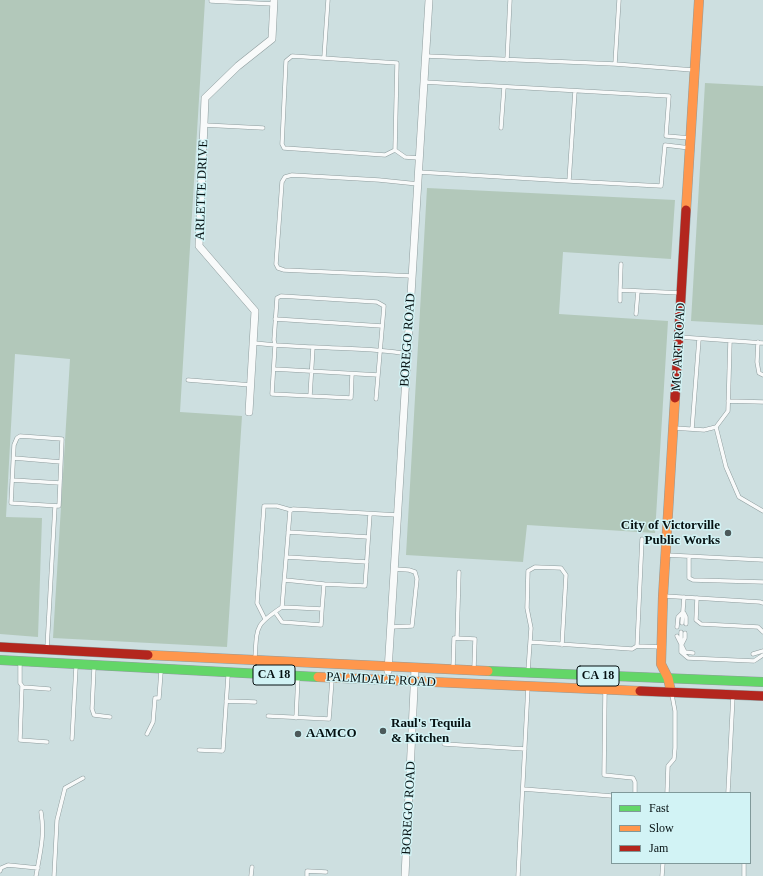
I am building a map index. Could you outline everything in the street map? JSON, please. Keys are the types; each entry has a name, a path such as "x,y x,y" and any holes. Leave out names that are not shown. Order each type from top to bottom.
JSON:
{"main road":[{"name":"MC ART ROAD","path":"671,692 668,678 661,664 663,596 699,0"},
{"name":"PALMDALE ROAD","path":"0,646 388,667 763,682"},
{"name":"PALMDALE ROAD","path":"0,660 228,673 763,696"}],"street":[{"name":"BOREGO ROAD","path":"387,680 429,0"},
{"name":"ARLETTE DRIVE","path":"249,412 255,311 199,246 205,98 238,66 272,39 274,2"},
{"name":"BOREGO ROAD","path":"405,876 415,668"}],"lane":[{"path":"324,57 328,0"},
{"path":"507,60 510,0"},
{"path":"615,64 619,0"},
{"path":"212,1 274,2"},
{"path":"292,56 397,63 395,150 385,155 284,148 282,144 286,61 292,56"},
{"path":"426,56 615,64 695,70"},
{"path":"424,82 669,96 666,136 691,143"},
{"path":"501,128 504,87"},
{"path":"569,181 575,91"},
{"path":"204,125 263,128"},
{"path":"418,172 661,186 665,145 691,143"},
{"path":"395,150 405,157 419,158"},
{"path":"412,276 284,270 278,268 276,264 282,182 285,177 292,175 418,184"},
{"path":"620,301 621,264"},
{"path":"620,290 682,293"},
{"path":"636,314 638,291"},
{"path":"352,374 350,398 272,394 276,298 281,296 378,302 384,306 376,399"},
{"path":"275,319 382,326"},
{"path":"679,337 763,342"},
{"path":"692,429 698,339"},
{"path":"674,428 704,430 716,427 728,411 730,341"},
{"path":"758,342 757,362 759,373 763,375"},
{"path":"254,343 407,354"},
{"path":"310,396 313,347"},
{"path":"274,369 378,375"},
{"path":"188,380 251,385"},
{"path":"728,401 763,402"},
{"path":"716,427 726,467 739,497 763,511"},
{"path":"20,436 62,439 61,462 59,506 11,503 15,441 20,436"},
{"path":"14,458 61,462"},
{"path":"12,480 60,483"},
{"path":"47,649 55,506"},
{"path":"265,619 257,603 264,506 277,506 291,510 397,515"},
{"path":"282,607 291,510"},
{"path":"285,580 365,586 370,514"},
{"path":"288,532 368,537"},
{"path":"637,646 642,539"},
{"path":"665,555 763,560"},
{"path":"287,557 367,562"},
{"path":"689,557 689,578 693,580 763,582"},
{"path":"528,672 531,628 527,608 528,571 535,567 562,568 566,575 562,645"},
{"path":"390,627 412,626 417,579 415,572 393,569"},
{"path":"453,669 459,572"},
{"path":"275,612 282,622 321,625 324,584"},
{"path":"663,596 763,603"},
{"path":"684,598 684,624"},
{"path":"696,598 696,620 701,624 758,627 761,631 763,624"},
{"path":"255,659 257,630 265,619 282,607 322,609"},
{"path":"677,627 678,617 683,612"},
{"path":"683,633 685,638 681,645 681,652 688,658 754,661 763,655"},
{"path":"677,636 685,652 693,653"},
{"path":"456,638 474,639 474,670"},
{"path":"530,642 632,649 637,646 662,647"},
{"path":"753,654 763,651"},
{"path":"20,661 19,674 22,686 20,740 47,742"},
{"path":"72,739 76,664"},
{"path":"94,665 92,709 94,715 110,717"},
{"path":"147,734 153,722 155,698 160,698 161,669"},
{"path":"199,750 222,751 228,673"},
{"path":"296,718 298,676"},
{"path":"268,716 329,719 332,677"},
{"path":"22,686 30,689 48,689"},
{"path":"518,876 528,686"},
{"path":"605,689 604,775 633,778 635,782 635,792"},
{"path":"667,792 668,766 674,759 675,748 675,711 671,692"},
{"path":"728,792 734,695"},
{"path":"226,701 255,702"},
{"path":"444,744 525,749"},
{"path":"54,876 57,820 65,788 83,778"},
{"path":"523,789 611,796"},
{"path":"36,876 42,853 43,834 41,812"},
{"path":"662,876 663,864"},
{"path":"744,864 744,876"},
{"path":"0,871 1,868 8,865 38,868"},
{"path":"251,876 252,867"},
{"path":"307,876 307,871 326,872"}],"green space":[{"path":"0,0 205,0 180,412 242,416 227,647 53,638 70,359 15,354 6,517 42,518 38,637 0,634"},
{"path":"705,83 763,86 763,325 691,321"},
{"path":"427,188 675,200 671,259 563,252 559,314 668,321 655,533 527,525 523,562 406,555"}],"traffic: fast":[{"path":"0,660 318,677"},
{"path":"488,671 763,682"}],"traffic: slow":[{"path":"686,210 699,0"},
{"path":"671,692 668,678 661,664 663,596 675,398"},
{"path":"148,655 488,671"},
{"path":"318,677 640,691"}],"traffic: jam":[{"path":"675,398 686,210"},
{"path":"0,647 148,655"},
{"path":"640,691 763,696"}],"place":[{"name":"City of Victorville Public Works","path":"728,533"},
{"name":"Raul's Tequila & Kitchen","path":"383,731"},
{"name":"AAMCO","path":"298,734"}]}
